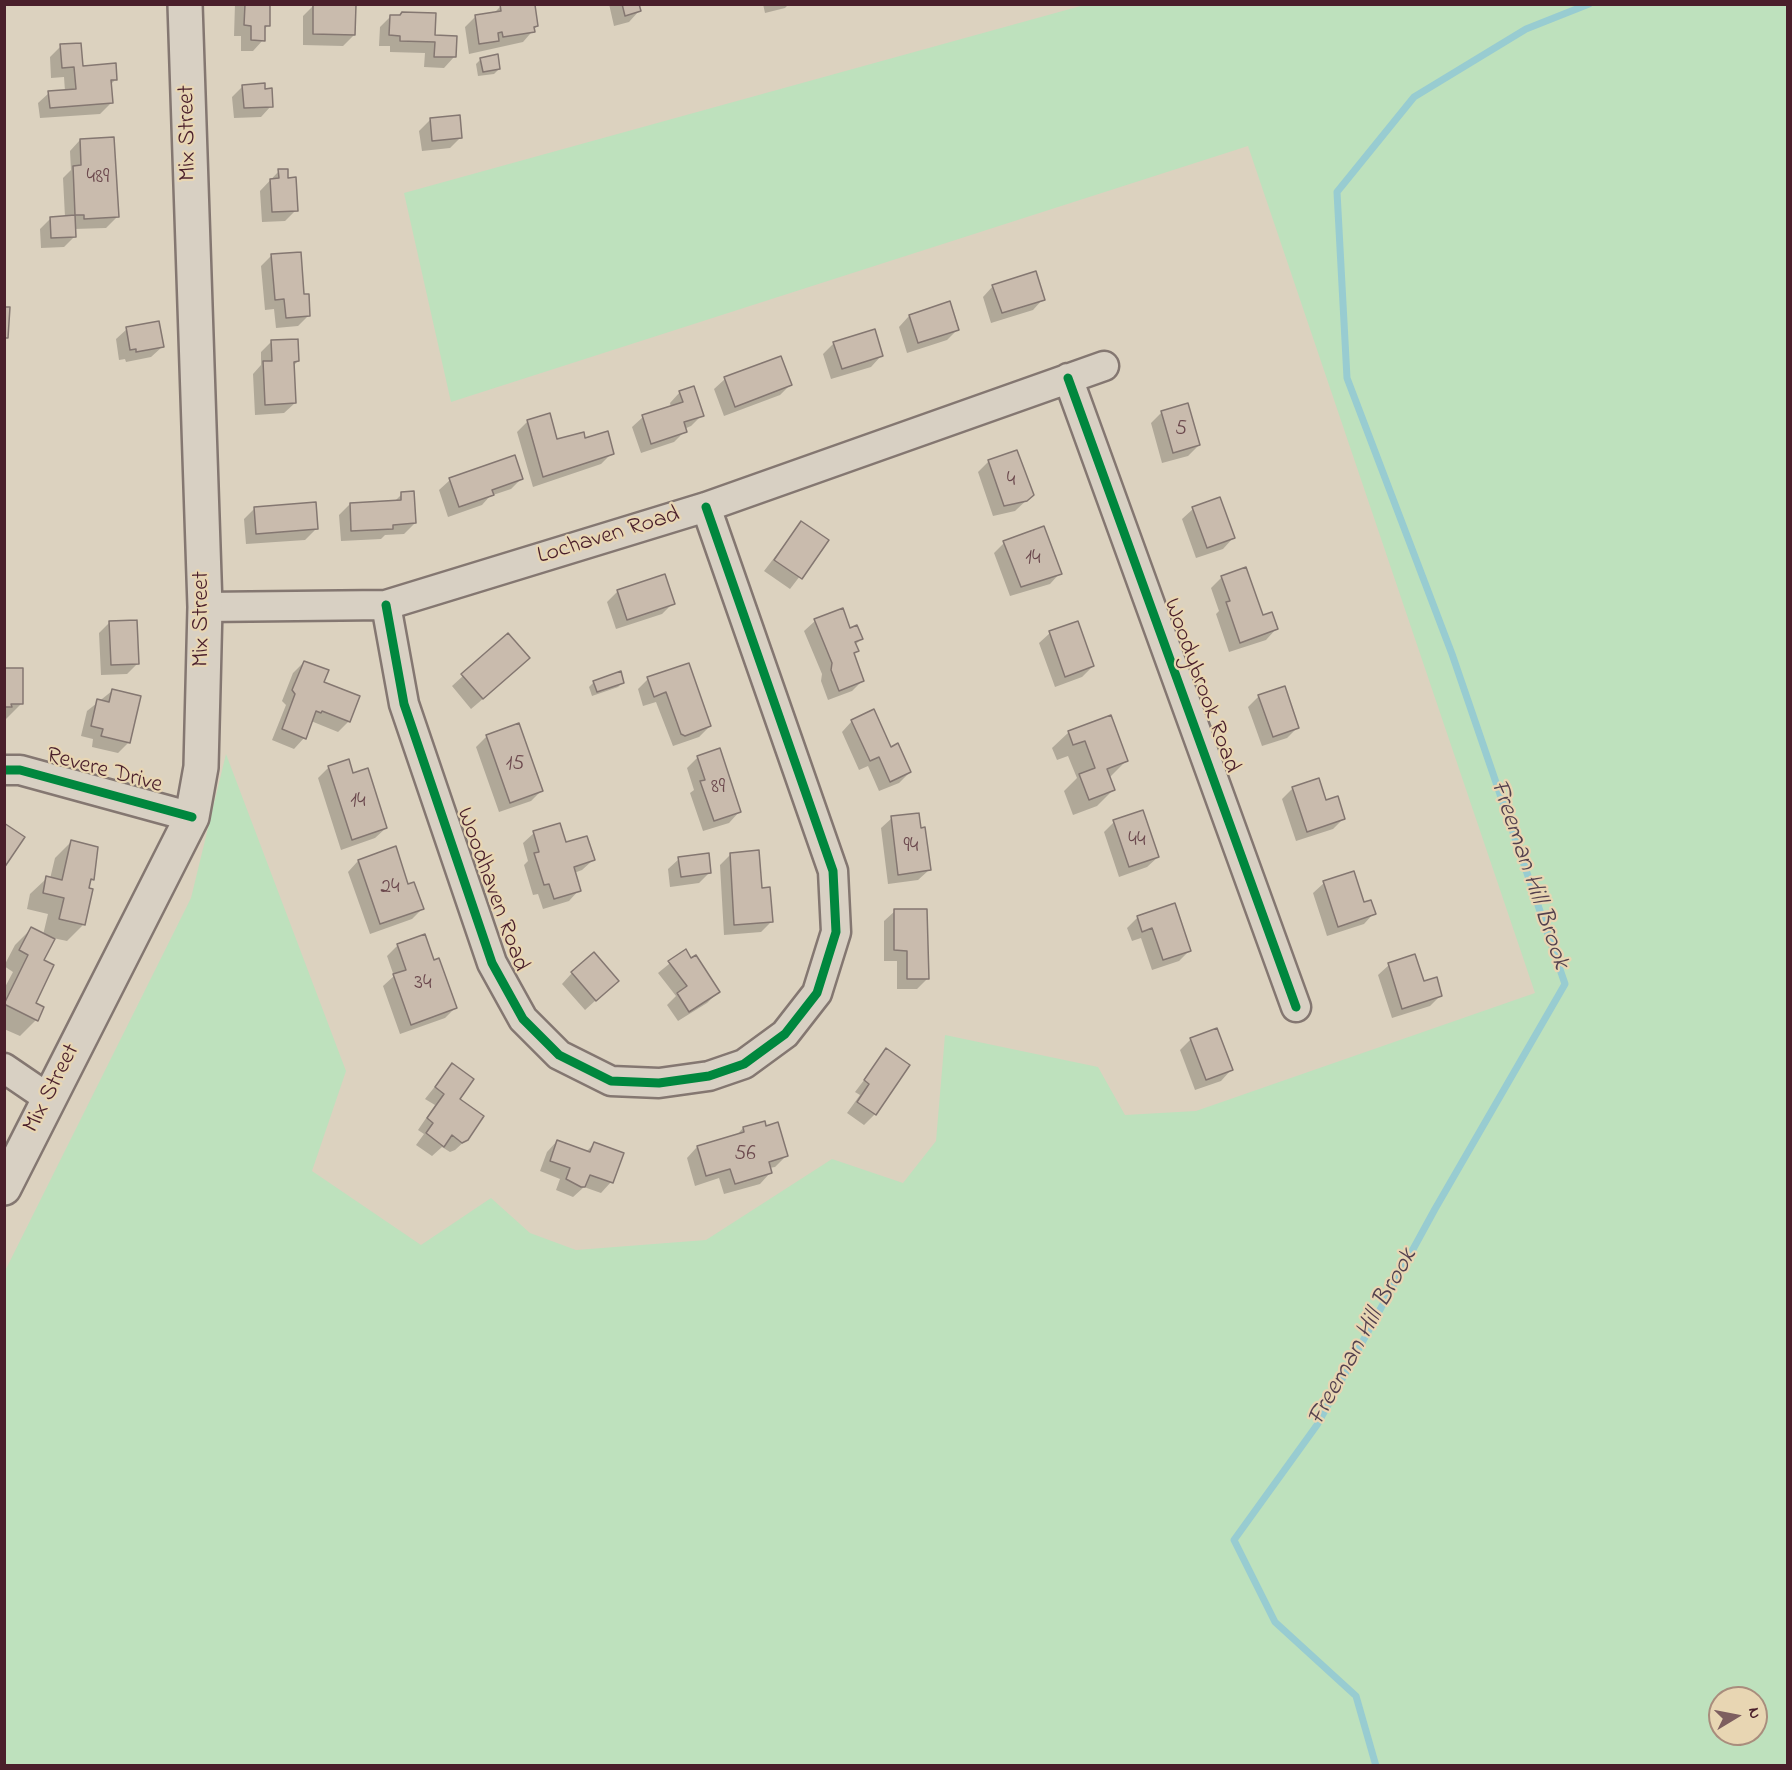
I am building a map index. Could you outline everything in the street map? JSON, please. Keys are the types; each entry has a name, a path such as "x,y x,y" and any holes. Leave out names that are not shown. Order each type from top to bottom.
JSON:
{"main road":[{"name":"Mix Street","path":"4,1188 192,817 201,766 205,607 185,4"}],"street":[{"name":"Lochaven Road","path":"205,607 386,605 706,507 1104,366"},
{"name":"Woodybrook Road","path":"1068,378 1296,1007"},
{"name":"Woodhaven Road","path":"386,605 404,704 492,963 523,1019 559,1055 611,1081 659,1083 709,1076 744,1064 785,1034 817,993 836,932 833,871 706,507"},
{"name":"Revere Drive","path":"4,770 20,770 192,817"},
{"path":"4,1068 48,1098"}],"green space":[{"path":"1088,4 1787,5 1787,1765 5,1765 5,1271 191,898 226,754 346,1071 312,1171 421,1245 491,1198 530,1233 576,1250 706,1240 832,1159 903,1183 936,1141 945,1035 1098,1067 1125,1115 1196,1111 1535,993 1248,146 451,402 404,193"}],"building":[{"path":"245,4 270,4 270,26 265,26 265,41 251,40 251,26 244,25"},
{"path":"313,4 356,5 355,35 313,34"},
{"path":"500,4 535,5 538,26 534,27 535,32 503,37 502,32 498,33 499,41 479,44 475,15 501,11"},
{"path":"622,4 639,4 641,11 625,16"},
{"path":"402,12 436,13 435,35 457,36 456,57 434,57 435,42 400,41 400,36 389,35 390,15 400,15"},
{"path":"81,43 83,66 116,63 117,80 111,80 113,103 50,108 48,91 76,89 74,67 62,68 60,44"},
{"path":"498,54 500,69 483,72 480,58"},
{"path":"265,83 265,89 272,88 273,107 244,108 242,85"},
{"path":"460,115 462,138 432,141 430,118"},
{"path":"114,137 119,217 84,219 84,215 75,215 73,166 81,165 80,139"},
{"path":"278,169 288,169 288,178 296,177 298,211 272,212 270,179 279,178"},
{"path":"75,215 76,237 51,238 50,217"},
{"path":"301,252 304,294 309,294 310,316 286,318 284,299 275,300 271,254"},
{"path":"1036,271 1045,300 1002,313 992,285"},
{"path":"950,301 959,330 918,343 909,315"},
{"path":"4,307 10,307 8,338 4,338"},
{"path":"159,321 164,347 136,352 136,349 130,350 126,327"},
{"path":"875,329 883,356 842,369 833,342"},
{"path":"298,339 299,361 294,362 296,403 265,405 263,361 272,361 271,340"},
{"path":"781,356 792,385 735,407 724,377"},
{"path":"694,386 704,416 684,422 687,432 651,444 642,415 683,402 679,391"},
{"path":"1188,403 1200,445 1173,453 1161,411"},
{"path":"550,413 557,439 584,432 585,438 608,431 614,454 543,477 527,420"},
{"path":"1017,450 1034,495 1027,501 1004,506 988,460"},
{"path":"515,455 523,479 492,490 494,495 459,507 449,478"},
{"path":"414,491 416,523 393,525 393,529 351,531 350,503 401,500 401,492"},
{"path":"1220,497 1235,538 1207,548 1192,507"},
{"path":"316,502 318,529 256,534 254,507"},
{"path":"801,521 829,540 802,579 774,560"},
{"path":"1044,526 1062,574 1021,587 1003,541"},
{"path":"1246,567 1263,615 1272,612 1278,629 1240,643 1226,602 1230,601 1221,576"},
{"path":"665,574 675,604 627,620 617,590"},
{"path":"843,608 850,628 857,625 863,639 855,642 859,651 854,653 864,681 839,691 831,670 832,663 814,619"},
{"path":"137,620 139,664 111,665 109,621"},
{"path":"1078,621 1094,666 1065,677 1049,631"},
{"path":"508,633 530,658 483,699 461,674"},
{"path":"304,661 329,670 324,682 360,696 350,722 322,711 321,713 316,711 306,739 282,729 295,694 292,690"},
{"path":"689,663 711,726 685,736 681,734 666,692 654,697 647,677"},
{"path":"4,668 23,668 23,704 11,704 12,707 4,707"},
{"path":"621,671 624,683 597,692 593,681"},
{"path":"1285,686 1299,728 1273,737 1258,695"},
{"path":"112,689 141,696 130,743 101,736 103,729 91,726 97,699 109,702"},
{"path":"874,709 891,747 898,743 911,772 890,782 879,757 870,761 851,720"},
{"path":"1111,715 1128,761 1107,769 1115,790 1089,800 1079,774 1095,768 1085,741 1073,745 1068,731"},
{"path":"519,723 543,791 510,803 486,735"},
{"path":"720,748 741,812 714,821 700,781 705,780 697,756"},
{"path":"349,759 353,773 368,768 387,828 352,840 328,766"},
{"path":"1319,778 1326,800 1338,796 1345,819 1307,832 1292,787"},
{"path":"1143,810 1159,857 1129,867 1113,820"},
{"path":"919,813 921,828 925,827 931,870 898,875 891,816"},
{"path":"4,823 25,837 4,868"},
{"path":"560,823 566,842 587,836 595,860 574,867 581,891 554,899 549,884 544,885 534,853 539,852 533,831"},
{"path":"71,840 98,847 94,880 91,879 89,888 93,889 85,925 59,919 64,898 43,893 46,876 62,880"},
{"path":"396,846 408,884 414,882 424,909 380,924 358,860"},
{"path":"759,850 762,888 770,887 773,922 734,925 730,853"},
{"path":"709,853 711,873 681,877 678,857"},
{"path":"1354,871 1364,902 1371,900 1376,914 1338,927 1323,881"},
{"path":"1175,903 1191,951 1163,960 1152,928 1142,932 1137,916"},
{"path":"894,909 927,909 929,979 907,979 907,951 894,950"},
{"path":"31,927 55,939 44,960 54,965 36,1003 44,1007 38,1021 4,1004 28,955 19,950"},
{"path":"425,934 434,960 439,958 457,1008 411,1025 393,974 406,970 397,944"},
{"path":"686,949 691,958 696,955 720,992 689,1012 677,993 687,986 668,961"},
{"path":"594,952 619,981 596,1001 571,972"},
{"path":"1415,954 1424,981 1437,977 1442,996 1402,1009 1388,963"},
{"path":"1217,1028 1233,1070 1206,1080 1190,1038"},
{"path":"886,1048 910,1065 876,1115 857,1102 869,1084 864,1080"},
{"path":"452,1063 474,1079 460,1099 484,1116 468,1140 462,1143 452,1135 444,1147 426,1133 433,1123 427,1118 444,1094 435,1087"},
{"path":"765,1121 766,1126 778,1122 788,1156 769,1162 772,1173 735,1184 730,1169 706,1176 697,1146 744,1132 743,1127"},
{"path":"557,1140 590,1152 594,1142 624,1153 613,1183 590,1175 585,1187 581,1187 566,1179 570,1168 550,1161"}],"waterway":[{"name":"Freeman Hill Brook","path":"1376,1766 1356,1696 1275,1622 1234,1540 1317,1425 1435,1209 1565,984 1452,654 1347,378 1337,192 1414,97 1526,29 1589,4"}],"cycle path":[{"path":"1068,378 1296,1007"},
{"path":"386,605 404,704 492,963 523,1019 559,1055 611,1081 659,1083 709,1076 744,1064 785,1034 817,993 836,932 833,871 706,507"},
{"path":"4,770 20,770 192,817"}]}
